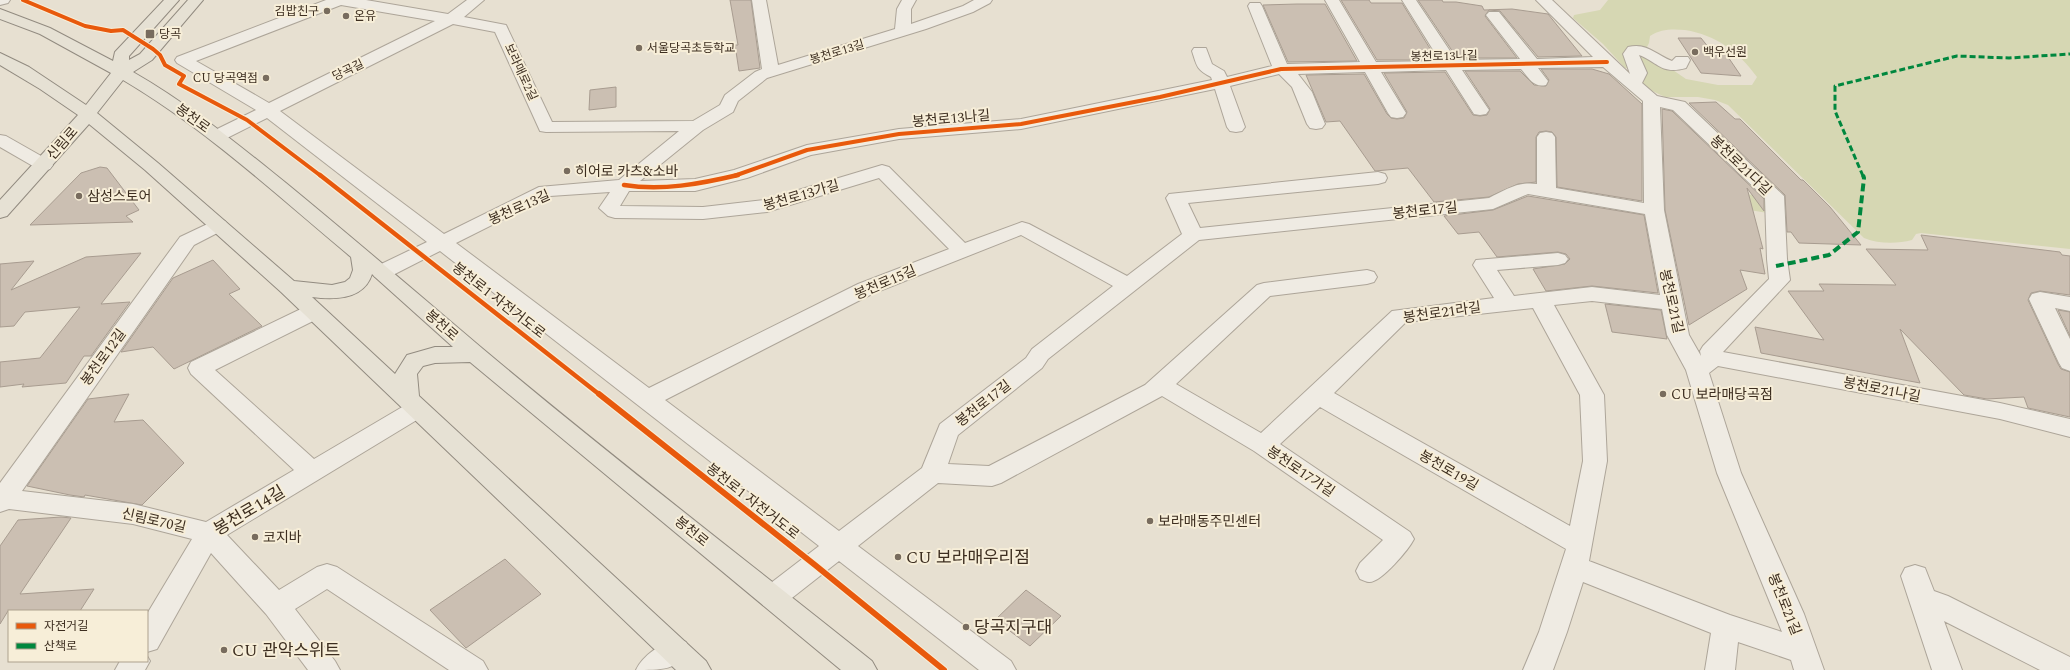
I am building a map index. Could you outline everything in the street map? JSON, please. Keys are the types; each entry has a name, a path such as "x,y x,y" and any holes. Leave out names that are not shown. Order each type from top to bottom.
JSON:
{"main road":[{"path":"120,72 121,55 172,0"},
{"path":"120,72 146,57 196,0"},
{"name":"봉천로","path":"0,14 45,31 120,72 166,98 218,136 382,272 475,354 862,670"},
{"path":"0,58 26,72 88,114 218,225 288,287 696,670"},
{"name":"신림로","path":"0,212 44,165 88,114 120,72"},
{"path":"288,287 332,292 347,290 358,282 364,270 361,255"},
{"path":"412,404 406,373 415,360 435,355 475,354"}],"street":[{"name":"보라매로2길","path":"340,0 501,28 546,127 697,126"},
{"path":"340,0 183,60 268,110 1001,670"},
{"name":"당곡길","path":"218,136 451,19 477,0"},
{"path":"759,0 771,72"},
{"path":"903,32 904,9 909,0"},
{"name":"봉천로13길","path":"382,272 546,191 624,185 697,126 726,108 732,99 761,75 903,32 968,9 985,0"},
{"path":"1332,0 1397,114"},
{"path":"1409,0 1480,110"},
{"path":"1543,0 1607,62 1651,100"},
{"path":"1255,6 1281,69 1292,74 1301,86 1316,124"},
{"path":"1494,15 1530,64 1540,81"},
{"path":"1631,83 1636,80 1639,73 1631,54 1634,50 1647,51 1660,63 1666,66 1680,65 1682,60"},
{"path":"1200,51 1205,67 1218,74 1236,127"},
{"name":"봉천로13나길","path":"624,185 637,187 695,186 740,174 807,150 898,134 1021,124 1221,83 1281,69 1607,62"},
{"name":"봉천로21길","path":"1651,100 1654,210 1670,304 1678,335 1705,364 1729,473 1790,614 1806,661"},
{"name":"봉천로21다길","path":"1651,100 1679,106 1774,196 1777,213 1776,266 1780,280 1712,351 1705,364"},
{"path":"1546,138 1547,192"},
{"path":"0,140 44,165"},
{"name":"봉천로13가길","path":"624,185 609,208 616,212 703,213 767,206 882,171 962,251"},
{"path":"1193,235 1176,198 1378,178"},
{"name":"봉천로17길","path":"933,473 948,430 1034,363 1040,354 1193,235 1493,202 1526,188 1654,210"},
{"name":"봉천로12길","path":"1,499 187,240 218,225"},
{"name":"봉천로15길","path":"647,399 866,288 1022,228 1127,285"},
{"path":"1508,304 1483,265 1558,259"},
{"path":"773,597 840,547 933,473 992,476 1153,391 1264,290 1367,277"},
{"name":"봉천로21라길","path":"1263,445 1318,395 1400,316 1592,294 1645,299 1670,304"},
{"path":"2070,304 2040,299 2070,363"},
{"path":"1538,670 1553,632 1577,555 1594,461 1592,395 1540,300"},
{"path":"312,472 199,368 313,312"},
{"name":"봉천로21나길","path":"1705,364 2000,411 2070,428"},
{"name":"봉천로17가길","path":"1160,385 1263,445 1401,539 1370,571"},
{"name":"봉천로19길","path":"1318,395 1577,555"},
{"name":"봉천로14길","path":"148,638 209,533 312,472 412,404"},
{"name":"신림로70길","path":"1,499 133,514 209,533"},
{"path":"209,533 276,606 325,670"},
{"name":"봉천로21길","path":"1577,555 1726,626 1806,661"},
{"path":"276,606 327,575 473,670"},
{"path":"1946,670 1919,589 1938,604 2068,670"},
{"path":"1720,670 1726,626"},
{"path":"651,670 676,651"}],"green space":[{"path":"1608,0 2070,0 2070,249 1921,233 1916,234 1912,240 1900,242 1888,243 1864,238 1728,105 1715,100 1698,97 1665,97 1642,86 1639,81 1642,69 1634,53 1643,52 1660,65 1670,68 1686,79 1718,85 1752,85 1757,77 1743,60 1717,40 1696,32 1671,30 1658,32 1650,36 1647,47 1628,49 1627,52 1632,68 1625,68 1603,44 1573,18 1574,15 1600,10"},
{"path":"1716,189 1764,197 1768,213 1718,205"}],"building":[{"path":"730,0 751,0 760,68 739,71 735,45 738,45"},
{"path":"1341,0 1369,0 1371,3 1402,3 1437,60 1377,60"},
{"path":"1418,0 1442,0 1443,2 1456,2 1482,6 1484,10 1512,9 1548,14 1582,56 1538,57 1500,11 1489,10 1485,16 1517,58 1457,58"},
{"path":"1325,4 1357,61 1288,62 1263,5"},
{"path":"1678,38 1701,38 1713,53 1726,54 1741,76 1701,73"},
{"path":"1541,69 1592,69 1609,74 1642,104 1642,201 1557,187 1556,137 1552,132 1546,131 1539,132 1536,137 1536,182 1518,184 1489,197 1434,202 1408,168 1375,171 1340,121 1326,122 1306,75 1364,74 1387,114 1391,118 1397,119 1404,118 1407,112 1384,73 1445,72 1473,115 1480,116 1487,115 1490,109 1465,71 1520,71 1534,85 1546,86 1549,80"},
{"path":"616,87 616,107 589,110 590,90"},
{"path":"1716,102 1735,119 1740,119 1801,180 1803,180 1830,207 1861,245 1799,243 1791,232 1787,232 1785,195 1689,103"},
{"path":"1662,109 1672,111 1764,199 1764,211 1747,188 1763,249 1760,248 1765,274 1740,270 1747,289 1689,325 1665,210"},
{"path":"100,167 107,168 139,210 126,216 133,222 30,225 81,173"},
{"path":"1528,196 1644,215 1658,293 1592,286 1546,291 1533,269 1565,264 1570,259 1566,254 1558,252 1497,257 1479,232 1458,234 1444,216 1493,210"},
{"path":"1921,235 2060,252 2062,255 2070,256 2070,295 2040,291 2031,293 2028,300 2058,364 2061,369 2070,372 2070,417 2028,408 2024,397 1987,399 1964,395 1900,329 1920,383 1761,353 1755,327 1824,340 1788,291 1824,291 1819,284 1896,285 1866,249 1928,250"},
{"path":"141,253 101,304 130,302 91,356 84,356 66,383 22,387 24,384 0,387 0,362 40,358 80,307 25,312 14,326 0,327 0,264 34,261 11,290 86,257"},
{"path":"213,260 240,289 229,294 262,326 174,369 153,347 121,352 173,278"},
{"path":"1605,304 1661,310 1667,339 1612,332"},
{"path":"2058,310 2070,312 2070,336"},
{"path":"129,394 114,422 143,420 184,463 142,505 85,495 84,497 70,495 27,486 88,399"},
{"path":"61,517 71,518 20,594 94,589 81,610 8,610 0,624 0,546 18,520"},
{"path":"505,559 541,594 466,648 430,610"},
{"path":"1026,590 1061,616 1030,646 995,620"}],"marked path":[{"path":"1776,266 1829,255 1858,232 1864,178 1835,111 1835,86 1957,56 2009,58 2070,54"}],"cycle path":[{"name":"봉천로1 자전거도로","path":"23,0 85,26 111,31 123,30 153,49 160,55 165,65 184,76 179,84 247,120 334,185 815,565 944,670"},
{"path":"624,185 637,187 695,185 740,174 807,150 899,134 1021,124 1160,97 1281,69 1607,62"}],"place":[{"name":"김밥친구","path":"327,11"},
{"name":"온유","path":"346,16"},
{"name":"당곡","path":"150,34"},
{"name":"서울당곡초등학교","path":"639,48"},
{"name":"백우선원","path":"1695,52"},
{"name":"CU 당곡역점","path":"266,78"},
{"name":"히어로 카츠&소바","path":"567,171"},
{"name":"삼성스토어","path":"79,196"},
{"name":"CU 보라매당곡점","path":"1663,394"},
{"name":"보라매동주민센터","path":"1150,521"},
{"name":"코지바","path":"255,537"},
{"name":"CU 보라매우리점","path":"898,557"},
{"name":"당곡지구대","path":"966,627"},
{"name":"CU 관악스위트","path":"224,650"}]}
